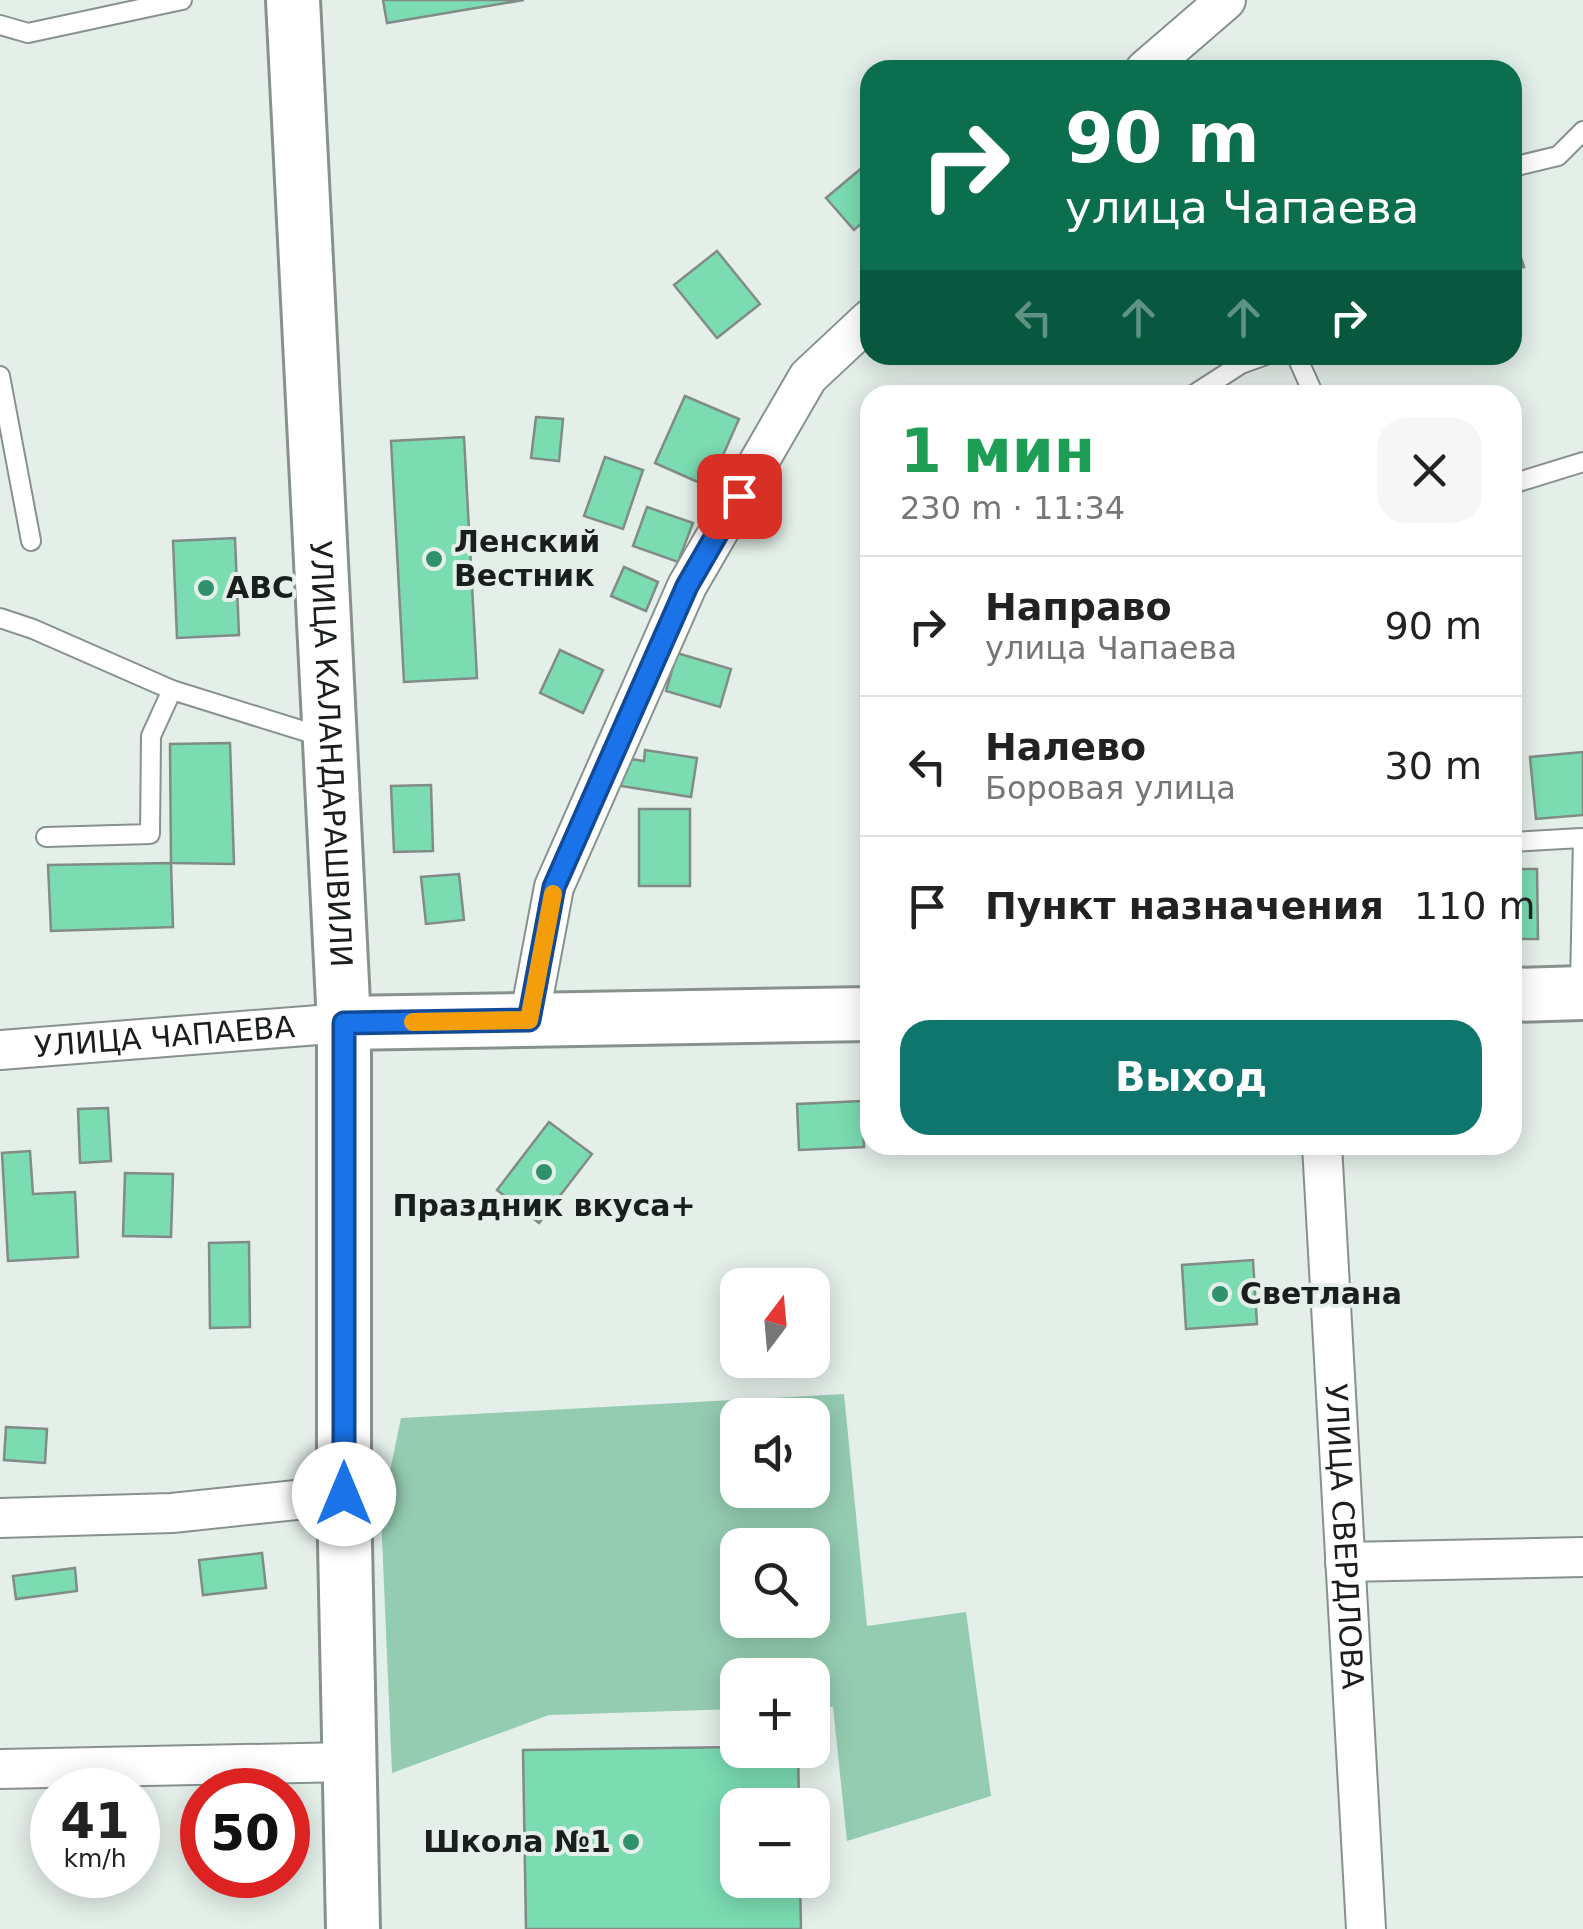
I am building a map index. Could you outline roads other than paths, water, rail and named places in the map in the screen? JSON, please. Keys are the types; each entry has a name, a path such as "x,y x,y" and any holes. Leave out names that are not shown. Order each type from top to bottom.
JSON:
{"main road":[{"name":"УЛИЦА КАЛАНДАРАШВИЛИ","path":"292,0 344,1023 344,1494 352,1929"},
{"path":"1522,995 1581,993"},
{"name":"УЛИЦА ЧАПАЕВА","path":"344,1023 860,1014"}],"street":[{"path":"1157,60 1226,0"},
{"path":"529,1020 554,887 687,586 808,377 860,328"},
{"name":"УЛИЦА ЧАПАЕВА","path":"0,1050 344,1023"},
{"name":"УЛИЦА СВЕРДЛОВА","path":"1323,1155 1366,1929"},
{"path":"0,1518 172,1512 344,1494"},
{"path":"1345,1562 1583,1557"},
{"path":"0,1770 349,1762"}],"lane":[{"path":"0,25 28,33 182,0"},
{"path":"1522,165 1558,156 1583,131"},
{"path":"1208,385 1239,365"},
{"path":"0,376 31,540"},
{"path":"1522,481 1583,462"},
{"path":"0,618 172,690 328,738"},
{"path":"46,838 150,834 151,736 172,690"},
{"path":"1522,841 1582,838 1581,993"}],"place":[{"name":"Ленский Вестник","path":"434,559"},
{"name":"ABC","path":"206,588"},
{"name":"Праздник вкуса+","path":"544,1172"},
{"name":"Светлана","path":"1220,1294"},
{"name":"Школа №1","path":"631,1842"}]}
